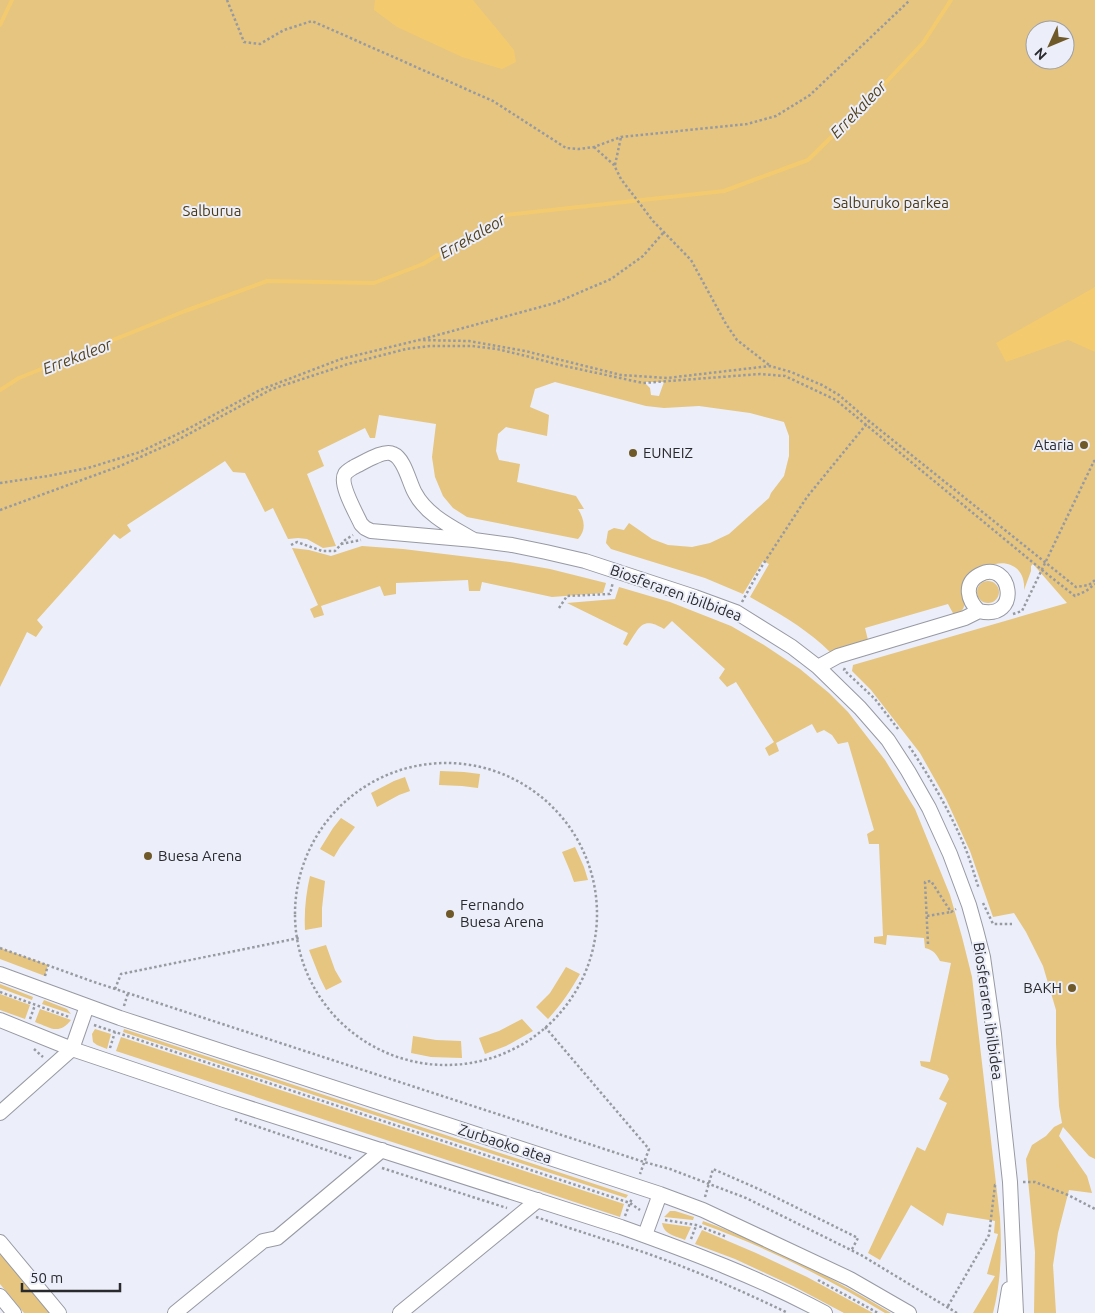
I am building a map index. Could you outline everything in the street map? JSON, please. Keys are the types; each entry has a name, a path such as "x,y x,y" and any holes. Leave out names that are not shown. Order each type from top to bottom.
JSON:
{"street":[{"name":"Biosferaren ibilbidea","path":"474,540 428,511 415,494 404,468 393,454 384,452 345,473 343,481 345,489 366,534 371,531 512,545 585,561 736,612 792,647 818,667 860,708 888,740 929,808 950,854 962,909 976,930 983,957 994,1034 1010,1182 1016,1313"},
{"path":"818,667 838,656 965,618 980,611"},
{"name":"Zurbaoko atea","path":"0,974 120,1018 660,1194 702,1210 850,1279 909,1313"},
{"path":"0,1113 72,1049 87,1006"},
{"path":"0,1020 72,1049 224,1100 645,1235 686,1250 789,1294 825,1313"},
{"path":"175,1313 263,1240 277,1238 382,1150"},
{"path":"645,1235 660,1194"},
{"path":"400,1313 538,1200"},
{"path":"0,1242 59,1313"},
{"name":"Biosferaren ibilbidea","path":"1004,1313 1014,1263"},
{"path":"0,1296 14,1313"}],"path":[{"path":"227,0 244,42 260,44 284,30 312,21 493,101 566,148 579,150 594,147 621,137 747,124 776,116 810,95 910,0"},
{"path":"614,165 621,137"},
{"path":"594,147 614,165 620,179 653,221 691,260 726,324 737,340 770,366 791,372 822,385 839,395 868,421 1076,587 1089,585 1095,580"},
{"path":"0,483 88,468 140,452 184,431 260,390 341,359 556,303 611,279 643,256 664,232"},
{"path":"410,348 419,340 469,341 525,351 621,375 667,378 770,366"},
{"path":"0,510 120,466 165,446 272,389 348,364 410,348 453,345 472,346 497,349 643,383 760,374 785,376 836,400 1075,596 1095,584"},
{"path":"736,612 760,569 807,497 868,421"},
{"path":"1013,614 1022,611 1095,462"},
{"path":"291,545 297,542 322,551 335,551 345,540 366,534"},
{"path":"342,544 360,540 366,534"},
{"path":"559,608 567,596 610,594 613,580 608,579"},
{"path":"850,662 844,670 875,699 902,735"},
{"path":"907,743 924,767 945,806 964,846 980,893"},
{"path":"440,760 470,762 501,770 527,787 552,807 572,830 587,858 595,888 598,919 594,950 583,979 566,1005 545,1027 519,1045 492,1060 462,1068 396,1061 364,1045 338,1019 319,995 305,966 297,906 300,876 312,845 330,818 350,796 379,776 412,764 440,760"},
{"path":"928,944 925,882 931,881 950,912"},
{"path":"926,916 950,912 983,902 993,924 1012,924"},
{"path":"115,989 121,974 300,938"},
{"path":"0,948 115,989 670,1169 746,1198 851,1251 958,1313"},
{"path":"40,989 48,965"},
{"path":"0,992 82,1022 630,1203 652,1218 696,1225 729,1238"},
{"path":"106,1060 128,993"},
{"path":"26,1030 35,1004"},
{"path":"545,1027 649,1149 616,1243"},
{"path":"33,1048 53,1066"},
{"path":"232,1118 616,1243 741,1290 788,1313"},
{"path":"680,1266 702,1210 713,1169 858,1238 851,1251"},
{"path":"812,1277 878,1313"}],"green space":[{"name":"Salburua","path":"0,0 1095,0 1095,1159 1089,1156 1063,1127 1059,1136 1087,1176 1092,1193 1069,1190 1058,1233 1053,1265 1056,1313 1034,1313 1035,1252 1026,1159 1032,1145 1046,1136 1054,1127 1062,1123 1059,1106 1056,1010 1043,966 1014,913 993,917 970,851 946,799 920,753 871,690 852,671 853,665 1067,603 1033,564 1024,590 1022,575 1018,570 1008,564 994,564 981,571 963,594 964,607 961,612 954,615 948,604 865,628 868,640 830,652 782,615 750,597 769,564 763,561 743,594 705,578 611,549 606,543 608,531 614,528 624,530 629,523 652,539 668,545 692,547 710,543 729,534 769,498 784,476 789,456 789,436 784,422 750,413 699,406 664,408 646,406 555,382 535,389 530,407 549,415 547,436 506,427 498,434 496,451 499,460 520,464 517,482 576,496 584,509 578,509 582,516 584,528 578,539 467,517 453,508 443,496 435,477 432,457 436,424 379,415 375,438 370,438 365,428 318,451 324,466 307,474 336,546 323,548 307,539 288,539 273,508 265,512 245,473 233,472 225,461 127,525 131,531 120,539 114,534 37,620 43,627 36,637 27,632 0,687","holes":["644,382 664,382 659,396 651,395 650,388"]},
{"path":"362,546 510,562 550,569 606,583 603,593 552,597 482,582 480,591 469,591 468,580 396,583 396,594 384,596 380,586 321,606 324,615 314,618 310,609 318,605 292,548 331,556"},
{"path":"988,581 996,584 999,592 996,600 988,603 980,600 977,592 980,584"},
{"path":"619,587 670,602 731,626 800,669 848,712 885,760 915,809 950,895 972,977 1000,1218 1000,1266 998,1290 993,1313 973,1313 995,1276 987,1274 998,1234 994,1233 995,1221 947,1213 943,1226 911,1205 880,1260 868,1253 917,1147 925,1151 947,1103 939,1099 949,1079 947,1075 921,1066 920,1061 930,1062 951,963 940,961 934,952 925,948 924,938 887,935 886,945 874,943 874,937 883,936 879,844 869,844 867,834 874,830 848,742 838,744 832,735 824,730 817,733 812,724 776,743 779,751 769,756 765,748 774,742 736,682 727,687 719,678 725,669 672,621 664,629 650,623 641,626 627,646 623,644 628,633 567,603 615,599"},
{"path":"440,771 480,774 478,788 439,785"},
{"path":"405,777 410,791 377,807 371,793"},
{"path":"341,818 355,827 334,857 320,849"},
{"path":"575,847 588,880 574,882 562,852"},
{"path":"310,876 325,881 322,927 305,930 307,889"},
{"path":"326,945 335,970 342,982 326,990 309,950"},
{"path":"0,948 48,965 45,976 0,959"},
{"path":"566,967 580,974 566,997 548,1019 536,1007 550,993"},
{"path":"0,984 33,997 32,1000 0,988"},
{"path":"0,994 30,1005 25,1019 0,1010"},
{"path":"44,1000 67,1009 71,1014 42,1004"},
{"path":"40,1009 71,1020 62,1028 49,1028 35,1022"},
{"path":"522,1019 533,1031 506,1046 485,1054 479,1038 499,1031"},
{"path":"95,1029 111,1034 107,1049 93,1042 92,1034"},
{"path":"124,1029 628,1195 626,1198 123,1032"},
{"path":"413,1036 436,1040 461,1041 462,1058 431,1057 411,1053"},
{"path":"121,1037 624,1204 620,1217 116,1051"},
{"path":"670,1211 694,1217 693,1220 664,1217"},
{"path":"703,1221 799,1262 891,1313 885,1313 773,1253 702,1224"},
{"path":"662,1223 691,1227 685,1240 668,1233"},
{"path":"702,1230 807,1277 873,1313 844,1313 793,1286 735,1259 695,1244"},
{"path":"0,1250 52,1313 24,1313 0,1284"}],"shaded area":[{"path":"375,0 473,0 514,50 516,62 502,69 462,57 397,27 374,10"},
{"path":"1095,287 1095,352 1068,340 1006,362 996,343"}],"waterway":[{"path":"0,25 12,0"},
{"name":"Errekaleor","path":"0,390 19,378 185,311 267,281 374,283 423,264 506,215 724,191 808,160 874,95 923,43 951,0"}],"place":[{"name":"Ataria","path":"1084,445"},
{"name":"EUNEIZ","path":"633,453"},
{"name":"Buesa Arena","path":"148,856"},
{"name":"Fernando Buesa Arena","path":"450,914"},
{"name":"BAKH","path":"1072,988"}],"park label":[{"name":"Salburuko parkea","path":"891,203"}]}
